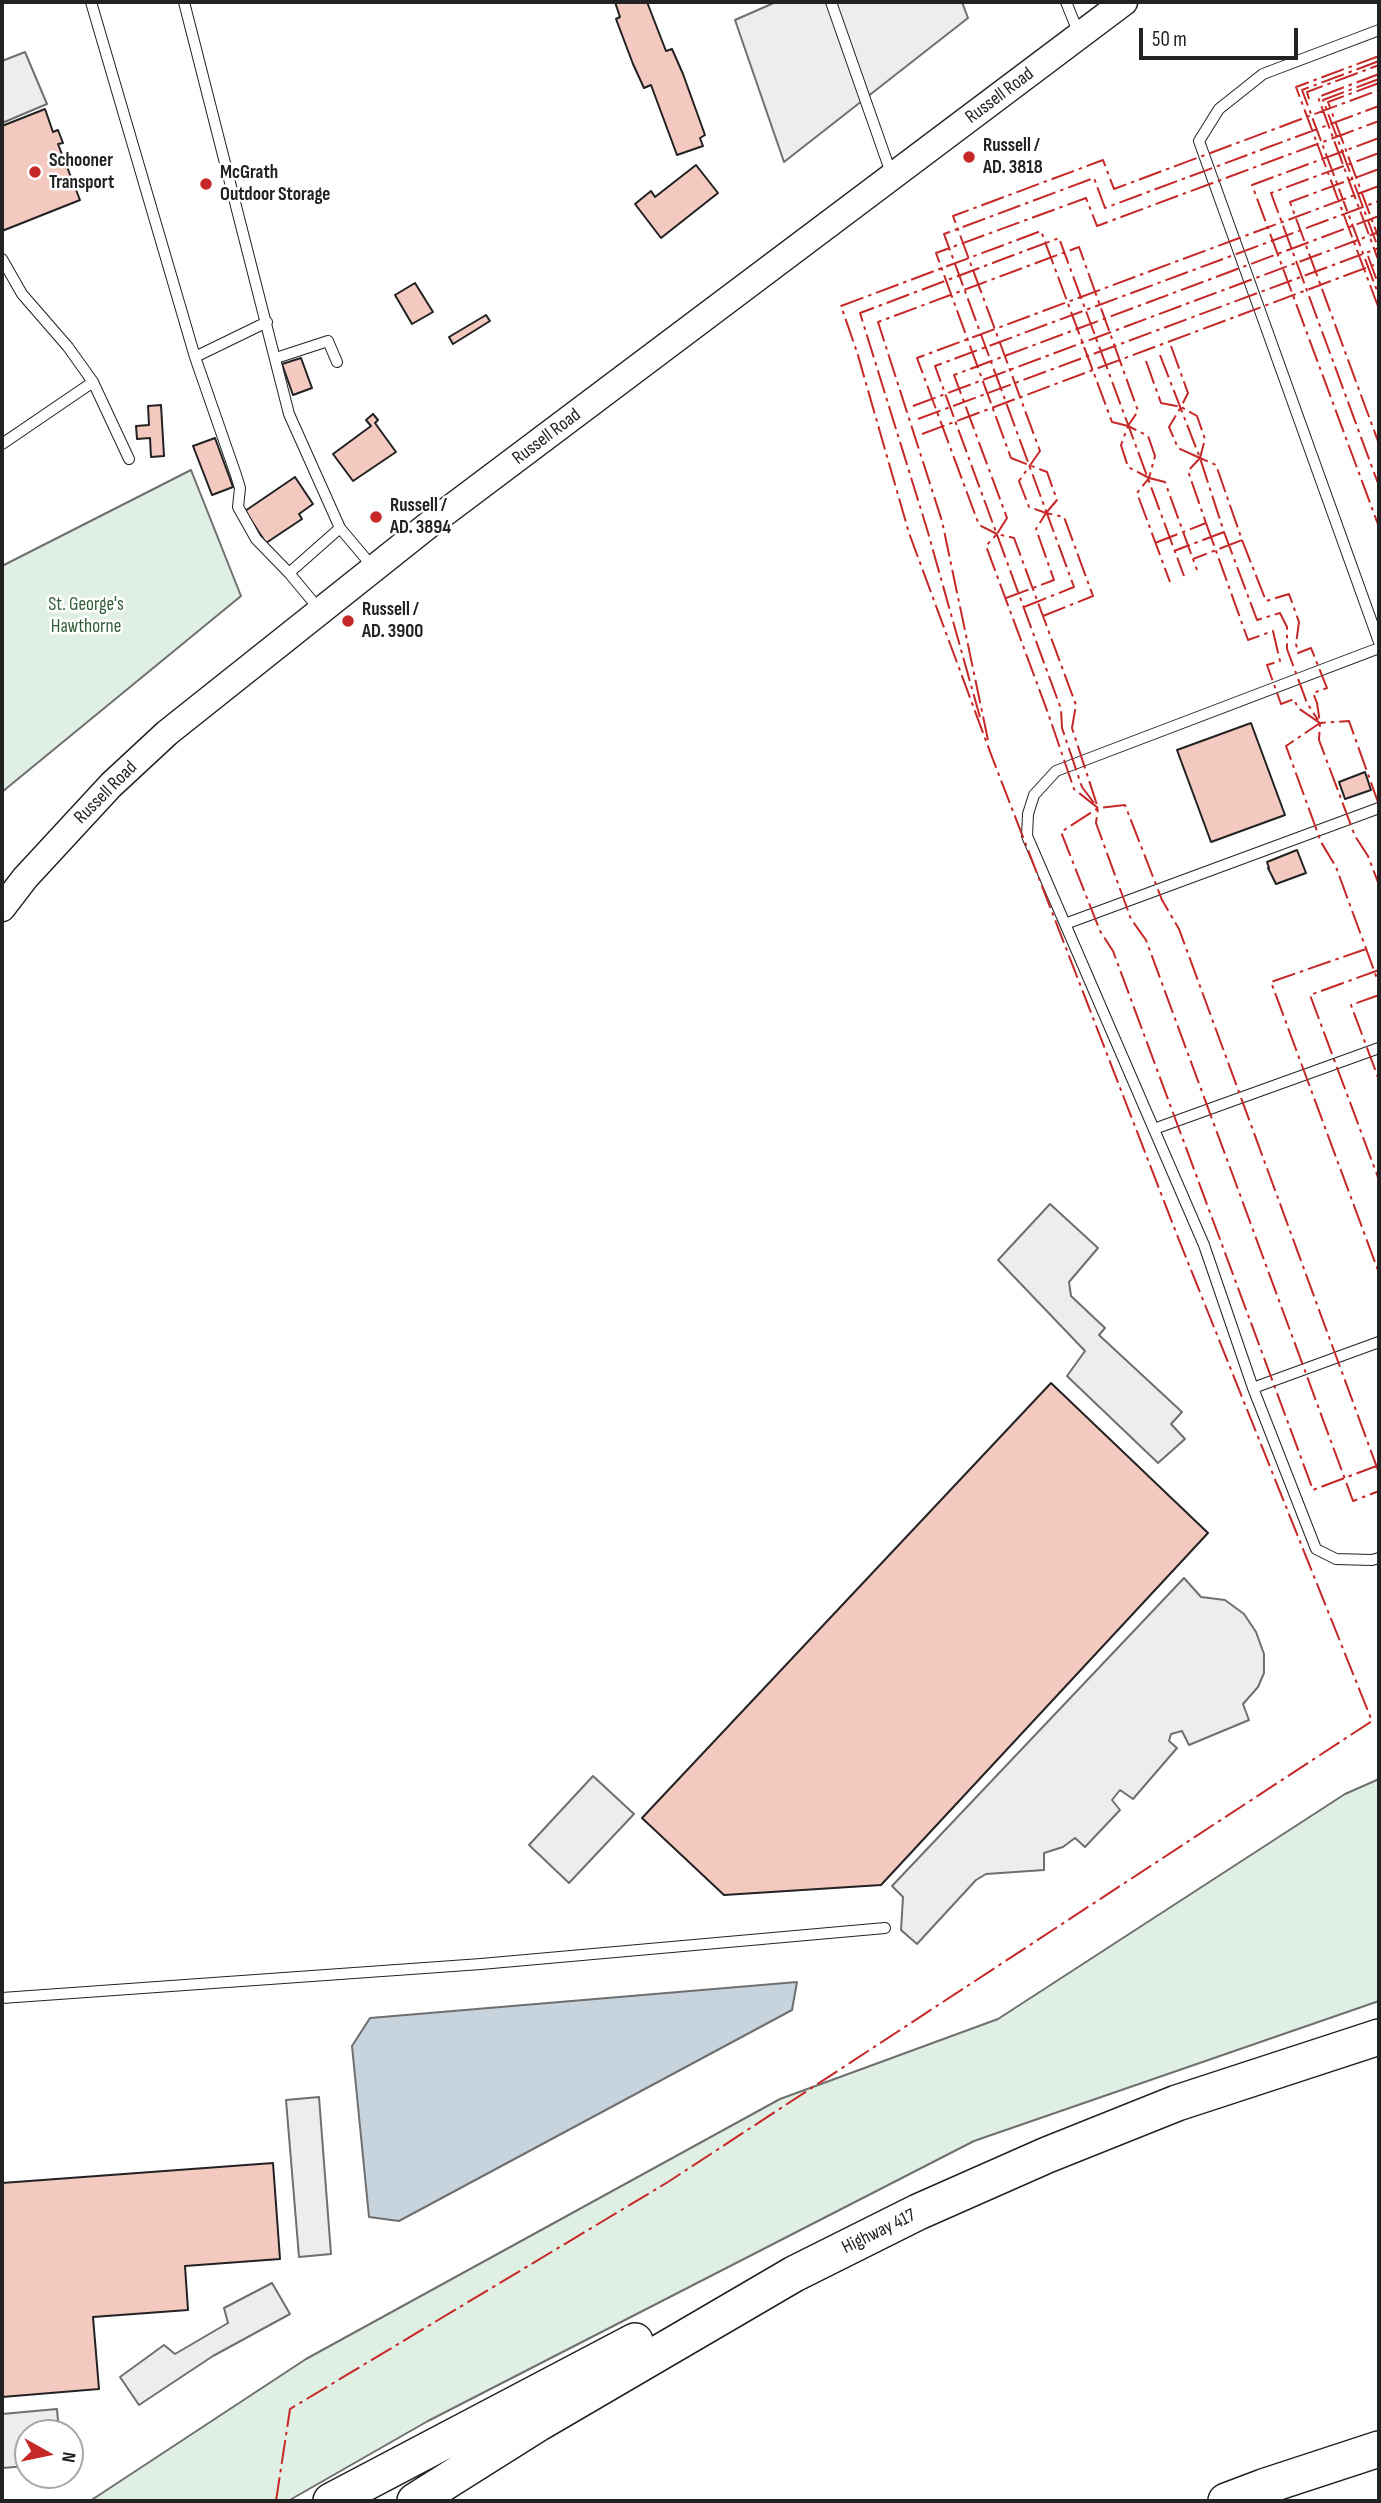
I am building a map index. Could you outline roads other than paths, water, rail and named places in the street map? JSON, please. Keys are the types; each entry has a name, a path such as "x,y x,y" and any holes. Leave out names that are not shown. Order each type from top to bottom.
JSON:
{"highway":[{"name":"Highway 417","path":"415,2501 539,2423 794,2274 918,2212 1047,2155 1177,2103 1379,2037"},
{"path":"331,2501 705,2303 918,2212"},
{"path":"1226,2501 1379,2449"}],"main road":[{"name":"Russell Road","path":"2,908 25,878 111,785 167,733 442,515 1124,2"}],"lane":[{"path":"91,2 195,357 240,488 238,507 256,539 321,611"},
{"path":"184,2 289,414 340,528 374,569"},
{"path":"831,2 892,177"},
{"path":"1066,2 1080,36"},
{"path":"1379,30 1263,74 1220,109 1199,141 1379,642"},
{"path":"2,260 22,295 68,347 93,382 129,459"},
{"path":"195,357 267,321"},
{"path":"276,358 328,341 337,362"},
{"path":"2,444 93,382"},
{"path":"289,573 340,528"},
{"path":"1379,648 1056,771 1034,795 1028,814 1027,836 1204,1245 1253,1388 1316,1549 1336,1559 1379,1558"},
{"path":"1065,924 1379,808"},
{"path":"1154,1129 1379,1048"},
{"path":"1253,1388 1379,1342"},
{"path":"2,1998 481,1964 885,1928"}],"place":[{"name":"Russell / AD. 3818","path":"969,157"},
{"name":"Schooner Transport","path":"35,172"},
{"name":"McGrath Outdoor Storage","path":"206,184"},
{"name":"Russell / AD. 3894","path":"376,517"},
{"name":"Russell / AD. 3900","path":"348,621"}],"park label":[{"name":"St. George's Hawthorne","path":"86,616"}]}
